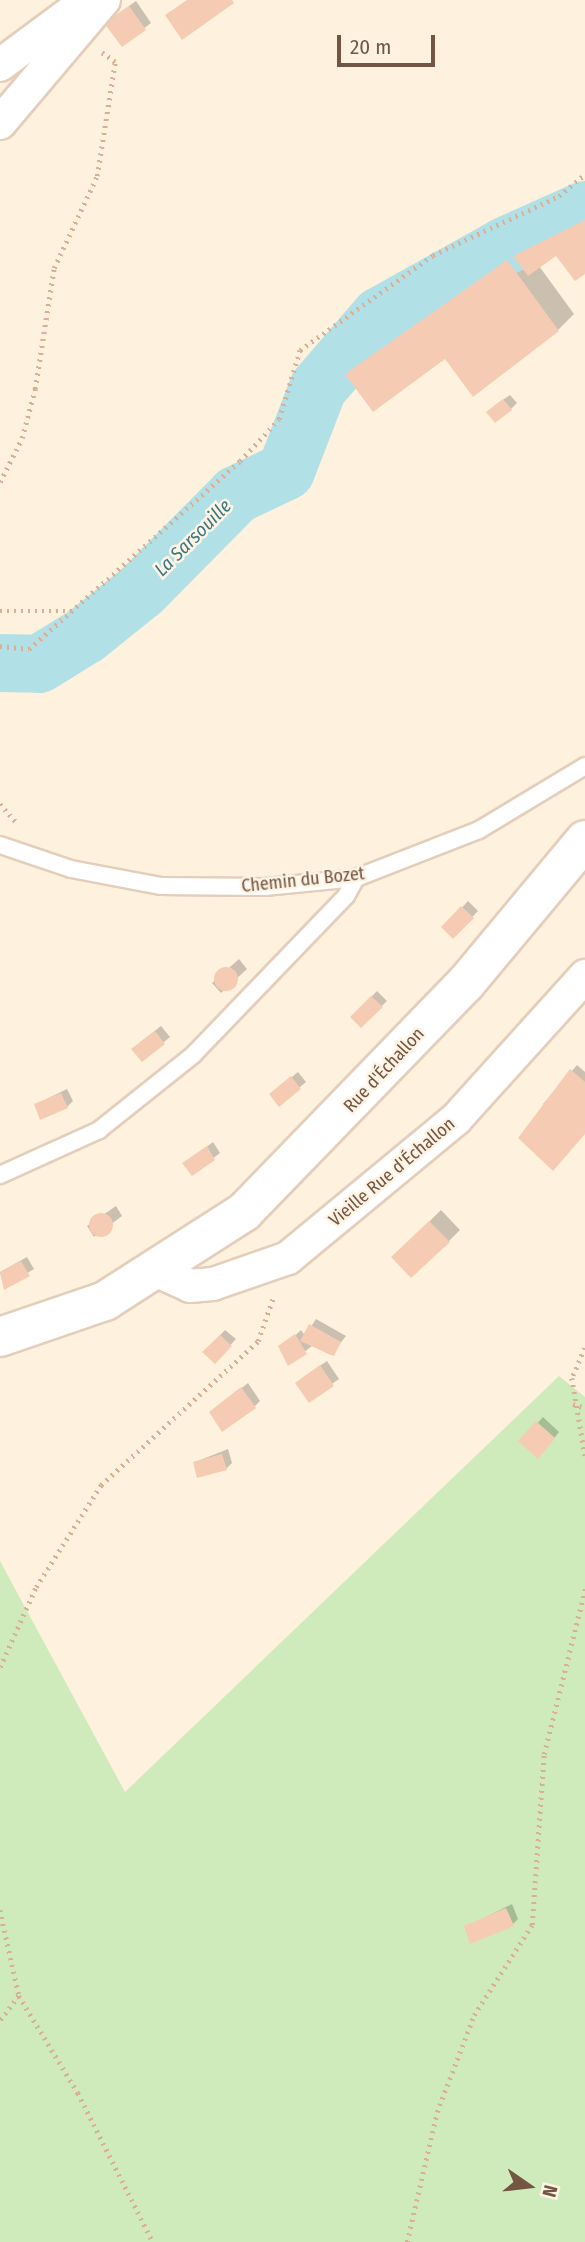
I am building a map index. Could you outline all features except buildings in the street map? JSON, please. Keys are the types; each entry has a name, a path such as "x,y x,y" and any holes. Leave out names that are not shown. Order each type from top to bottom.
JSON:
{"main road":[{"name":"Rue d'Échallon","path":"0,1337 105,1301 157,1271 280,1180 466,983 585,840"}],"street":[{"path":"0,65 88,0"},
{"path":"0,123 104,0"},
{"name":"Vieille Rue d'Échallon","path":"157,1271 190,1286 214,1284 288,1258 456,1119 585,976"}],"lane":[{"name":"Chemin du Bozet","path":"0,845 71,869 161,886 265,887 356,878 479,830 585,766"},
{"path":"0,1175 99,1130 193,1055 346,896 356,878"}],"path":[{"path":"0,482 22,438 35,389 54,268 97,176 115,62 103,52 55,57"},
{"path":"0,646 29,649 74,611 279,419 300,350 433,255 559,196 585,174"},
{"path":"0,611 74,611"},
{"path":"0,1667 36,1587 101,1485 258,1341 288,1258"},
{"path":"585,1348 572,1378 573,1404 585,1456"},
{"path":"573,1404 585,1408"},
{"path":"407,2242 437,2112 474,2015 532,1925 544,1754 585,1589"},
{"path":"0,1910 19,1996 78,2093 153,2242"},
{"path":"0,2021 19,1996"}],"green space":[{"path":"559,1376 585,1397 585,2242 0,2242 0,1561 125,1792"}],"waterway":[{"name":"La Sarsouille","path":"0,663 39,664 86,635 141,591 236,495 286,471 318,388 380,316 505,246 585,210"}]}
